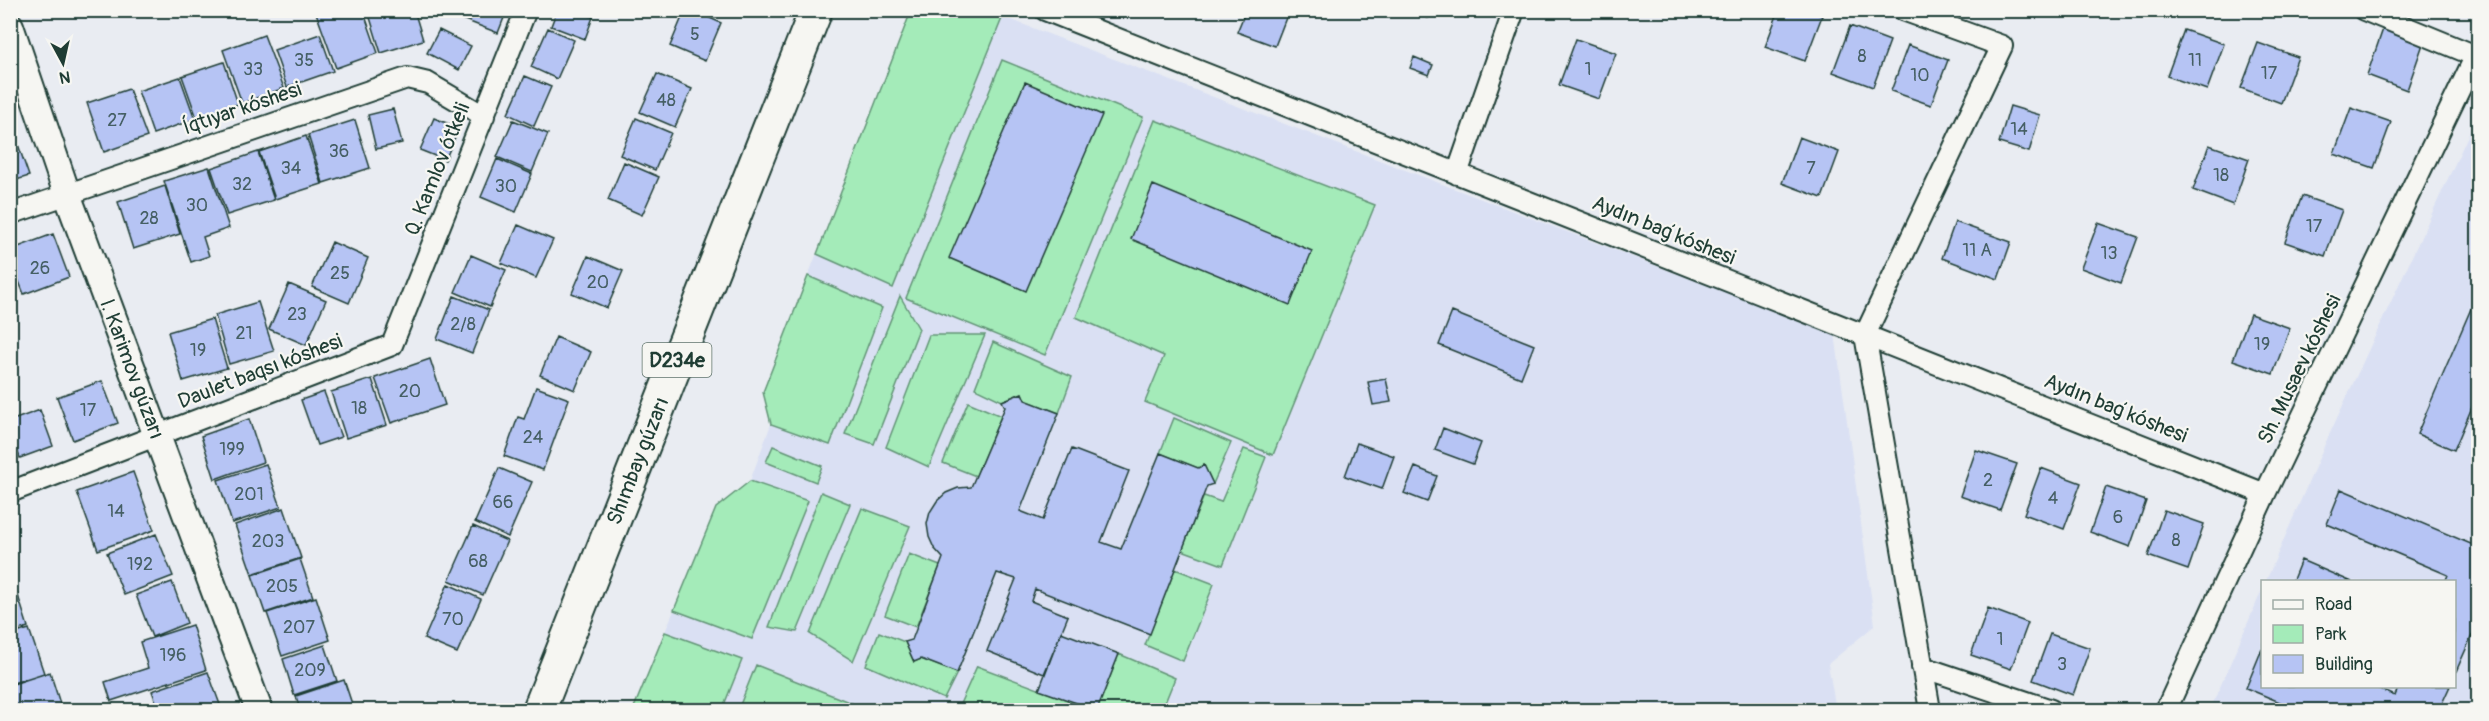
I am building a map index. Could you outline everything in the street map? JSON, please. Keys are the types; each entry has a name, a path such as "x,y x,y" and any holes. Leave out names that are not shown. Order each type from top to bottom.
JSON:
{"main road":[{"name":"Shımbay gúzarı","path":"539,711 816,10"}],"street":[{"name":"Q. Kamlov ótkeli","path":"392,345 526,10"},
{"name":"Aydın baǵ kóshesi","path":"1045,10 2265,494"},
{"path":"1457,174 1514,10"},
{"path":"1903,10 2002,46 1865,335 1930,711"},
{"path":"2364,10 2477,54"},
{"name":"I. Karimov gúzarı","path":"10,26 67,194 259,711"},
{"name":"Sh. Musaev kóshesi","path":"2166,711 2265,494 2477,54"},
{"name":"Íqtıyar kóshesi","path":"10,214 407,78 428,83 484,116"},
{"name":"Daulet baqsı kóshesi","path":"10,492 392,345"},
{"path":"1922,667 2051,711"}],"shaded area":[{"path":"911,11 988,11 1835,334 1875,625 1828,664 1836,710 633,710 716,508 750,481 771,424 763,392"},
{"path":"2478,114 2478,710 2210,710 2261,592 2261,688 2456,688 2456,580 2266,580 2325,444"}],"green space":[{"path":"911,11 988,11 1003,16 893,288 817,254"},
{"path":"1002,60 1143,117 1045,355 906,298"},
{"path":"1155,120 1375,205 1273,455 1145,402 1164,356 1076,317"},
{"path":"808,276 882,308 830,445 771,424 763,392"},
{"path":"900,296 919,329 874,444 845,434"},
{"path":"929,335 985,335 929,467 886,447"},
{"path":"993,342 1072,377 1059,413 1025,400 1022,393 1002,401 975,388"},
{"path":"968,402 1001,416 976,476 943,463"},
{"path":"1174,418 1231,443 1213,484 1204,465 1198,468 1160,453"},
{"path":"773,446 822,466 816,482 766,462"},
{"path":"1244,449 1266,457 1223,565 1182,550 1204,496 1221,502"},
{"path":"750,481 808,501 752,639 674,610 716,508"},
{"path":"821,492 850,504 797,632 769,627"},
{"path":"862,508 910,526 853,661 810,634"},
{"path":"909,554 940,566 916,627 885,615"},
{"path":"1175,569 1214,584 1183,661 1145,645"},
{"path":"665,632 742,660 722,710 633,710"},
{"path":"879,632 905,642 914,662 921,659 957,673 944,699 866,665"},
{"path":"1119,654 1175,678 1162,710 1097,710"},
{"path":"756,665 869,710 738,710"},
{"path":"977,666 1094,710 977,710 960,704"}],"building":[{"path":"315,10 363,10 378,53 336,68"},
{"path":"414,10 423,40 381,53 368,11"},
{"path":"460,10 507,10 498,33 457,17"},
{"path":"557,10 576,10 593,17 585,39 551,26"},
{"path":"685,10 692,10 721,23 705,61 670,46"},
{"path":"1246,10 1289,10 1275,46 1237,32"},
{"path":"1407,10 1431,10 1428,18"},
{"path":"1779,10 1808,10 1822,16 1805,61 1765,47"},
{"path":"1850,26 1890,41 1873,87 1833,72"},
{"path":"548,28 574,40 557,79 531,67"},
{"path":"2383,29 2423,44 2407,90 2367,75"},
{"path":"439,30 471,46 459,70 427,53"},
{"path":"2184,30 2224,44 2207,90 2167,76"},
{"path":"320,34 333,71 287,87 274,50"},
{"path":"264,35 284,88 242,103 223,50"},
{"path":"1576,39 1616,53 1599,99 1559,85"},
{"path":"2258,43 2298,57 2281,103 2241,88"},
{"path":"1908,45 1948,60 1931,105 1891,91"},
{"path":"1414,57 1433,65 1429,75 1410,68"},
{"path":"224,62 238,104 197,118 182,76"},
{"path":"657,74 692,89 675,127 640,112"},
{"path":"525,76 551,87 534,126 508,114"},
{"path":"180,77 195,119 153,134 138,91"},
{"path":"1025,82 1102,115 1026,291 949,258"},
{"path":"129,89 147,137 104,152 87,103"},
{"path":"2010,106 2040,115 2029,152 1999,143"},
{"path":"2351,108 2391,122 2374,168 2334,154"},
{"path":"393,109 402,143 376,149 368,115"},
{"path":"434,118 459,128 445,160 420,150"},
{"path":"636,118 671,133 655,170 620,155"},
{"path":"355,120 370,168 323,183 308,135"},
{"path":"513,120 548,134 532,172 497,157"},
{"path":"13,130 29,176 10,182 10,131"},
{"path":"306,136 322,184 275,199 259,152"},
{"path":"1799,137 1839,152 1822,198 1782,183"},
{"path":"2209,145 2249,159 2233,205 2193,190"},
{"path":"258,152 274,200 227,215 211,168"},
{"path":"497,159 532,174 516,212 481,197"},
{"path":"624,162 659,177 642,215 608,200"},
{"path":"209,167 229,228 203,237 209,256 191,262 164,181"},
{"path":"1153,185 1312,251 1290,305 1131,239"},
{"path":"165,186 180,234 133,249 118,202"},
{"path":"2302,196 2342,210 2325,256 2285,242"},
{"path":"1955,222 2011,242 1998,279 1942,258"},
{"path":"2098,223 2138,237 2121,283 2081,268"},
{"path":"518,225 553,240 536,278 501,263"},
{"path":"53,234 69,277 24,294 10,259 10,250"},
{"path":"332,242 368,258 349,303 312,287"},
{"path":"471,255 506,270 490,307 455,292"},
{"path":"588,256 623,271 607,308 572,293"},
{"path":"289,284 326,300 306,345 269,329"},
{"path":"454,296 489,310 472,353 437,339"},
{"path":"258,302 274,351 229,364 215,315"},
{"path":"2473,304 2478,307 2478,393 2454,450 2417,434"},
{"path":"1452,312 1534,345 1521,378 1439,345"},
{"path":"2250,314 2290,328 2273,374 2233,360"},
{"path":"212,319 227,368 183,381 168,332"},
{"path":"556,337 591,352 575,390 540,375"},
{"path":"430,359 445,405 391,423 375,378"},
{"path":"372,379 387,425 346,438 331,392"},
{"path":"1386,379 1391,402 1373,405 1368,382"},
{"path":"102,381 118,423 73,440 57,397"},
{"path":"536,387 569,399 543,470 504,456 518,417 524,419"},
{"path":"324,392 341,437 317,445 301,400"},
{"path":"1022,393 1025,400 1059,413 1020,511 1043,520 1072,449 1129,471 1101,542 1121,549 1160,453 1198,468 1204,465 1213,484 1207,486 1150,634 1035,589 1031,601 1068,616 1044,674 987,651 1016,579 997,573 957,673 921,659 914,662 905,642 912,640 943,558 934,548 929,537 927,524 930,512 946,493 958,488 971,487 1005,407 1002,401"},
{"path":"40,410 53,446 20,458 10,432 10,421"},
{"path":"249,419 263,462 215,479 201,436"},
{"path":"1443,428 1481,443 1473,464 1435,450"},
{"path":"1357,443 1394,456 1382,489 1345,476"},
{"path":"1976,450 2017,464 2000,510 1960,496"},
{"path":"266,464 281,507 232,523 218,480"},
{"path":"1415,467 1437,476 1427,502 1404,493"},
{"path":"499,468 532,482 508,537 475,522"},
{"path":"2041,468 2081,483 2064,529 2024,514"},
{"path":"133,472 154,530 98,550 77,492"},
{"path":"2106,487 2146,501 2130,547 2090,532"},
{"path":"2341,489 2478,547 2478,622 2456,672 2456,580 2446,580 2448,575 2327,524"},
{"path":"284,508 301,558 252,574 235,525"},
{"path":"2164,510 2204,524 2188,570 2148,556"},
{"path":"473,526 507,541 483,595 449,580"},
{"path":"156,534 173,576 124,595 107,553"},
{"path":"300,559 313,597 265,613 252,575"},
{"path":"2301,560 2347,580 2293,580"},
{"path":"172,582 187,623 152,637 136,595"},
{"path":"14,583 28,627 10,633 10,584"},
{"path":"448,584 481,599 457,653 424,639"},
{"path":"316,597 330,640 282,656 267,613"},
{"path":"1988,608 2028,623 2011,669 1971,655"},
{"path":"192,625 206,670 111,701 105,682 148,668 140,642"},
{"path":"29,629 44,673 10,684 10,635"},
{"path":"1061,632 1119,654 1097,710 1039,690"},
{"path":"2050,634 2090,648 2073,695 2033,680"},
{"path":"325,645 337,681 294,695 283,659"},
{"path":"2261,651 2261,688 2377,688 2395,696 2398,688 2449,688 2439,710 2299,710 2246,688"},
{"path":"50,672 62,710 12,710 10,685"},
{"path":"208,672 222,710 159,710 152,691"},
{"path":"344,680 354,710 300,710 296,696"}]}
